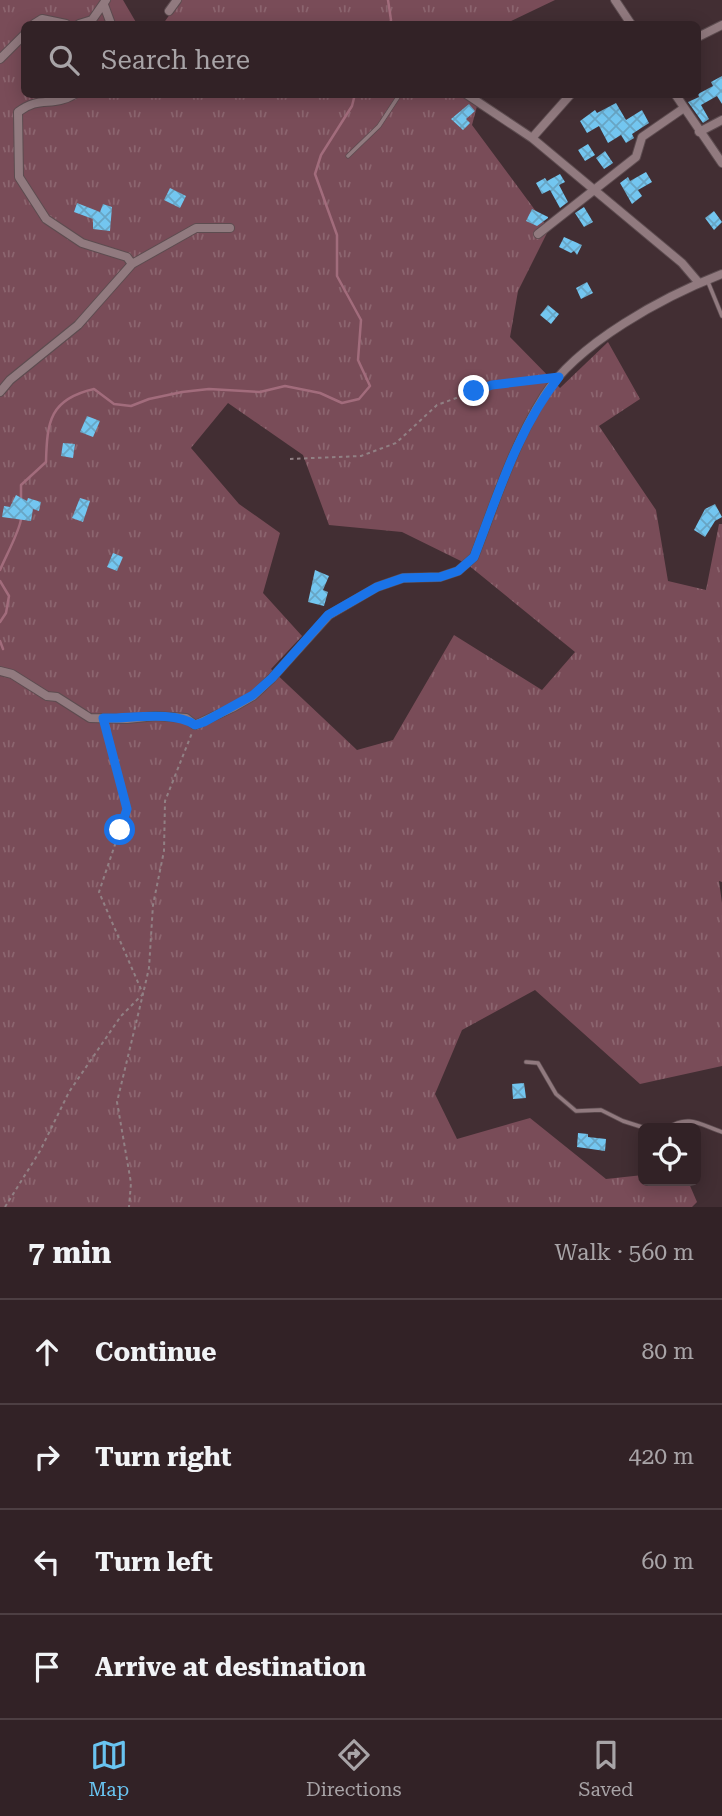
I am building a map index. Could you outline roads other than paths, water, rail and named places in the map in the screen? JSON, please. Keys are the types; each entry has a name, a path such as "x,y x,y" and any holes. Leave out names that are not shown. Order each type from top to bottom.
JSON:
{"street":[{"path":"169,11 177,0"},
{"path":"615,0 629,21"},
{"path":"89,21 105,3"},
{"path":"105,3 110,21"},
{"path":"701,36 722,25"},
{"path":"0,59 21,38"},
{"path":"68,98 63,101 30,103 18,112 19,177 46,219 82,243 127,257 132,264"},
{"path":"472,98 532,138 703,282"},
{"path":"532,138 567,98"},
{"path":"678,98 722,163"},
{"path":"538,234 636,157 642,137 684,108"},
{"path":"699,132 722,120"},
{"path":"0,392 10,380 78,325 132,264 196,228 230,228"},
{"path":"0,671 12,674 47,696 57,697 90,718 186,718 195,725 234,707 272,678 328,615 377,587 403,578 440,577 458,571 474,557 521,435 545,394 559,377 598,342 674,293 722,274"}],"lane":[{"path":"348,156 379,127 397,98"},
{"path":"703,282 722,316"},
{"path":"526,1062 538,1063 556,1094 576,1111 601,1110 638,1126"},
{"path":"675,1123 687,1120 696,1123"},
{"path":"701,1125 722,1132"}],"waterway":[{"path":"388,0 391,21"},
{"path":"21,498 21,485 46,462 48,435 54,414 68,399 79,393 94,389 114,404 131,406 182,392 209,389 260,392 285,386 320,393 342,403 359,399 370,386 358,360 361,320 337,276 337,235 315,174 321,155 352,106 354,98"},
{"path":"0,570 21,519"},
{"path":"0,581 9,596 6,613 0,622"},
{"path":"0,641 3,649"}]}
